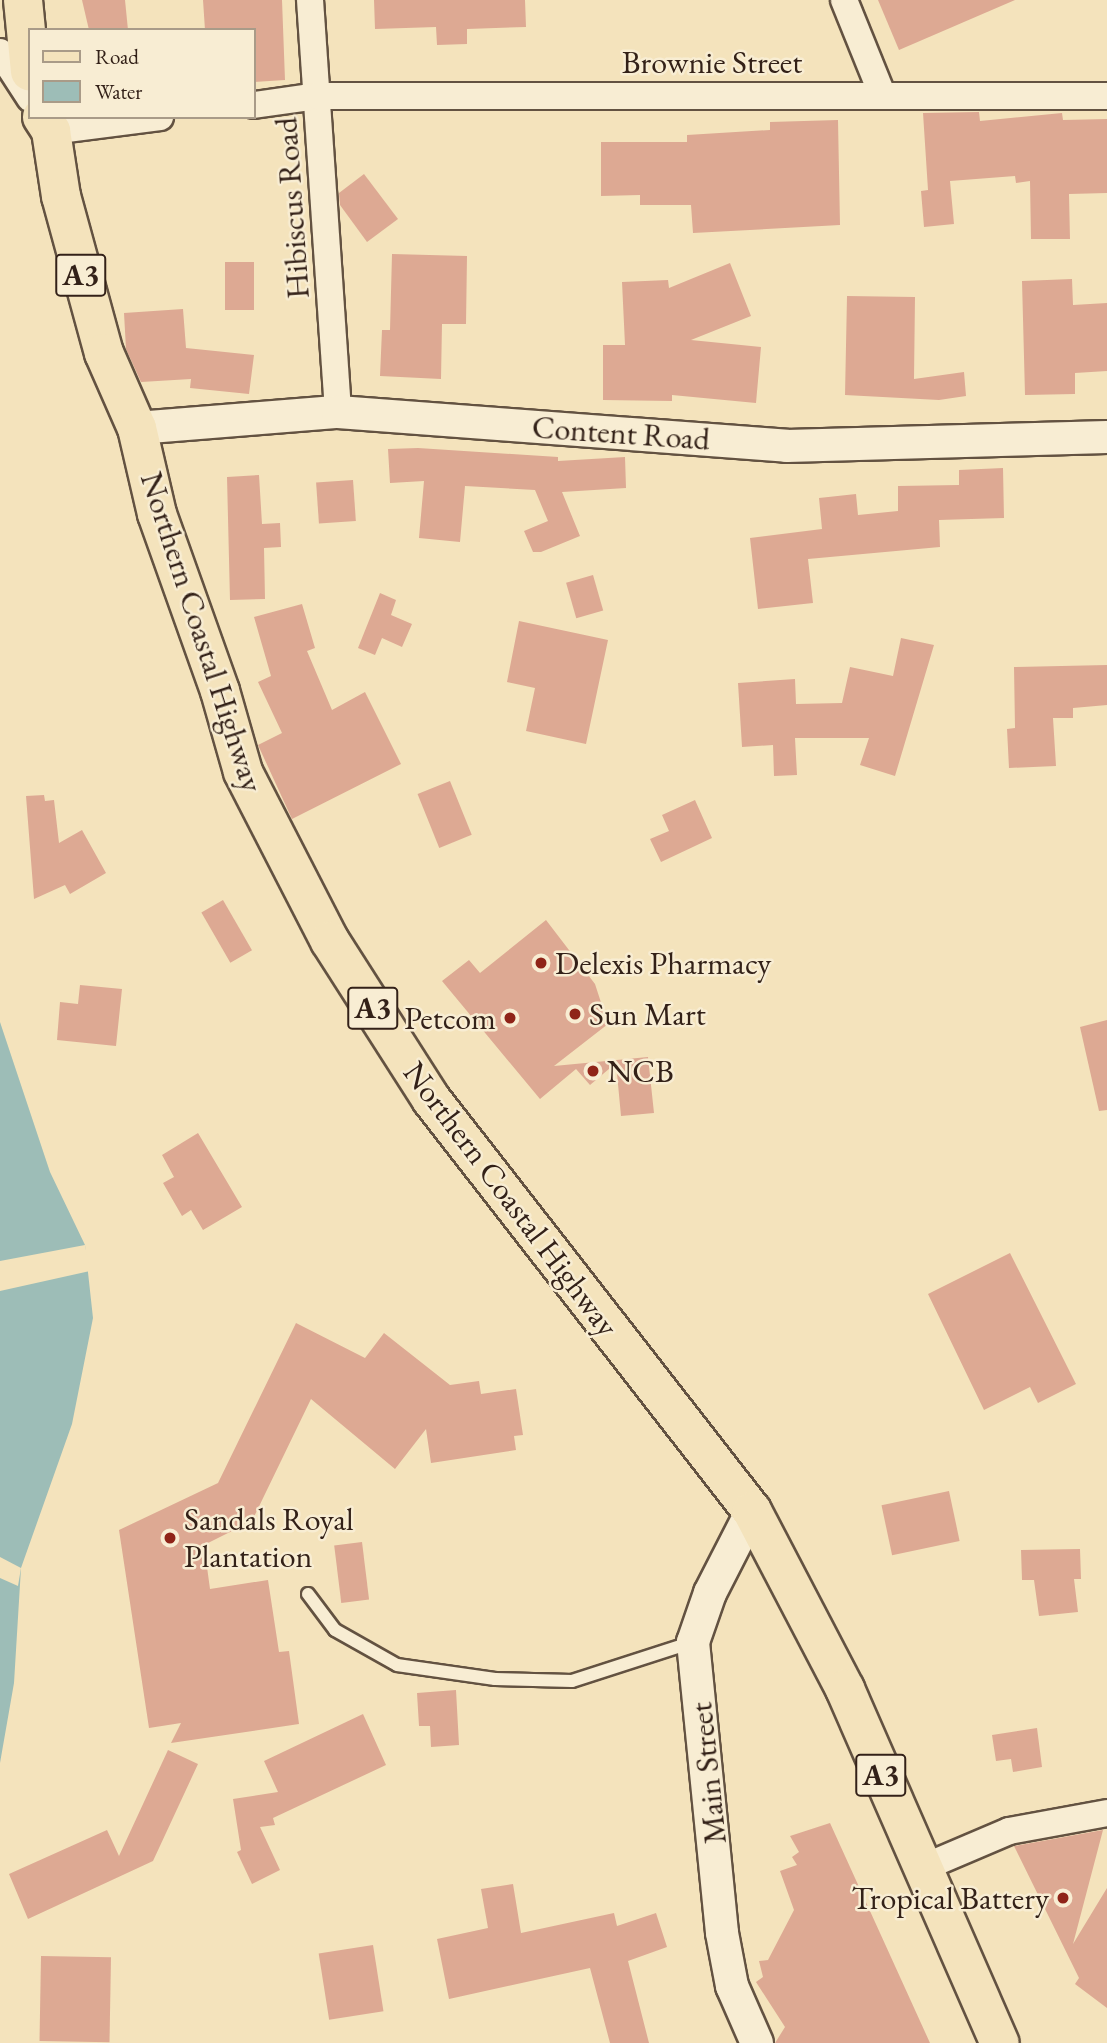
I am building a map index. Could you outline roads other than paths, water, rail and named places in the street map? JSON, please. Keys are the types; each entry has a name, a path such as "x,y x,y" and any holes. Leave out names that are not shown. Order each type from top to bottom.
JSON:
{"main road":[{"path":"23,0 28,51"},
{"name":"Northern Coastal Highway","path":"46,124 61,196 100,340 137,428 157,514 220,691 243,772 330,941 431,1099 752,1511"},
{"name":"A3","path":"752,1511 845,1689 920,1869 999,2043"}],"street":[{"name":"Hibiscus Road","path":"310,0 338,412"},
{"path":"844,0 882,94"},
{"path":"0,52 28,95"},
{"name":"Brownie Street","path":"256,105 318,96 1107,96"},
{"path":"46,124 127,119"},
{"name":"Content Road","path":"137,428 338,412 787,446 1107,438"},
{"name":"Main Street","path":"752,1511 710,1593 694,1642 722,1933 732,1986 757,2043"},
{"path":"920,1869 1009,1831 1107,1813"}],"lane":[{"path":"307,1594 335,1630 397,1665 495,1679 572,1681 694,1642"}],"water":[{"path":"0,1022 50,1172 85,1245 93,1318 72,1424 21,1568 14,1683 0,1763"}],"place":[{"name":"Delexis Pharmacy","path":"541,963"},
{"name":"Sun Mart","path":"575,1014"},
{"name":"Petcom","path":"510,1018"},
{"name":"NCB","path":"593,1071"},
{"name":"Sandals Royal Plantation","path":"170,1538"},
{"name":"Tropical Battery","path":"1063,1898"}]}
